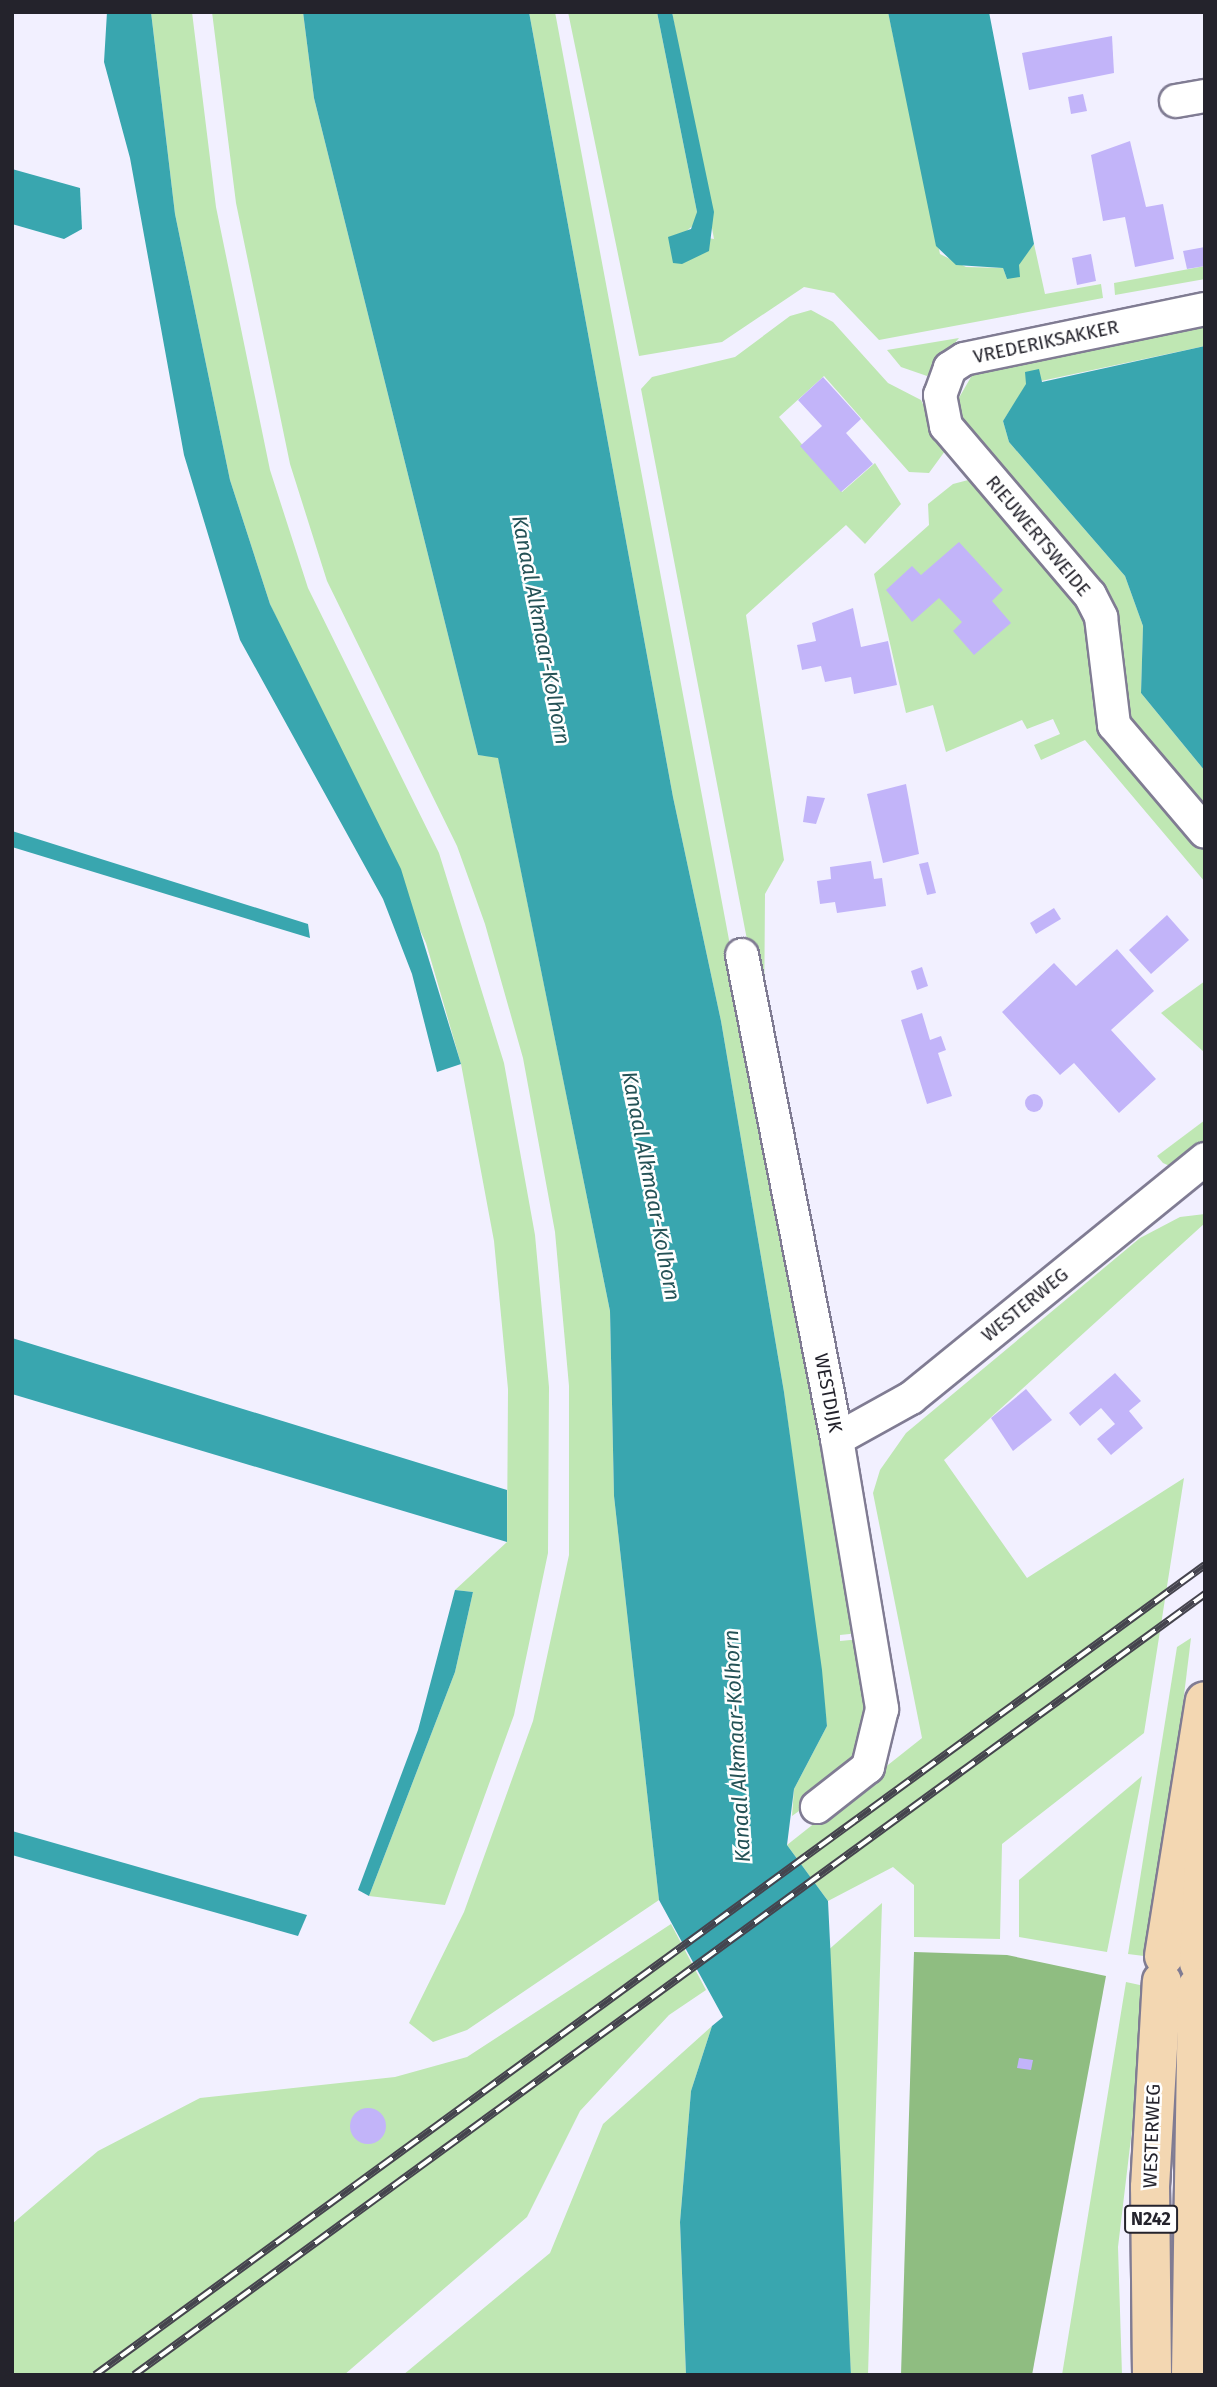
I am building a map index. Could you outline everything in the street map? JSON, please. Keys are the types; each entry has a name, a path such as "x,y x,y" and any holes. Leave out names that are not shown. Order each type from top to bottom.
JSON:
{"main road":[{"name":"WESTERWEG","path":"1152,2375 1150,2187 1180,1972 1205,1702"},
{"name":"WESTERWEG","path":"1191,2375 1180,1972 1205,1847"}],"street":[{"name":"VREDERIKSAKKER","path":"946,426 942,382 964,359 1205,309"},
{"name":"RIEUWERTSWEIDE","path":"946,426 1090,594 1101,617 1114,724 1205,832"},
{"name":"WESTDIJK","path":"742,955 837,1440 882,1724 868,1767 817,1807"},
{"name":"WESTERWEG","path":"837,1440 911,1398 1205,1159"}],"green space":[{"path":"151,12 192,12 216,207 270,470 308,588 439,853 504,1063 535,1235 549,1387 548,1553 514,1715 445,1905 369,1896 455,1672 473,1592 455,1590 507,1542 508,1389 494,1241 461,1064 426,943 270,604 230,480 175,214"},
{"path":"212,12 303,12 314,98 478,755 498,757 610,1311 614,1496 659,1900 467,2030 433,2042 409,2023 464,1912 533,1721 569,1555 569,1386 555,1232 523,1058 485,924 457,846 327,581 290,464 236,203"},
{"path":"529,12 555,12 859,1633 840,1635 840,1641 861,1639 871,1740 821,1796 815,1787 807,1793 813,1801 792,1816 794,1789 827,1726 784,1392 721,1021 673,797"},
{"path":"568,12 657,12 697,212 696,223 683,234 714,239 672,12 888,12 940,254 966,267 1003,268 1007,279 1034,244 1045,294 1101,284 1103,298 879,340 834,293 804,287 722,342 639,356"},
{"path":"1205,266 1205,279 1115,295 1114,283"},
{"path":"811,310 833,322 888,383 921,400 945,451 929,473 909,472 824,376 779,417 842,492 875,463 901,504 865,544 846,525 746,615 784,860 765,894 764,1028 641,389 652,377 735,357 790,316"},
{"path":"1205,323 1205,346 1027,384 1003,421 1009,442 1125,576 1143,626 1141,693 1205,771 1205,815 1124,721 1116,646 964,433 956,403 975,370"},
{"path":"959,338 927,376 901,367 887,350"},
{"path":"972,479 1080,606 1092,637 1093,706 1099,722 1205,850 1205,882 1085,740 1041,760 1034,745 1060,734 1053,719 1027,729 1022,720 946,752 933,705 906,713 874,574 929,525 928,504 953,484"},
{"path":"1205,981 1205,1053 1161,1013"},
{"path":"1205,1120 1205,1141 1174,1168 1163,1163 1157,1156"},
{"path":"1205,1214 1205,1223 944,1460 1027,1578 1184,1478 1144,1733 1002,1844 1000,1939 914,1937 914,1885 893,1867 828,1901 787,1845 922,1738 873,1493 880,1470 906,1433 1140,1238 1180,1217"},
{"path":"1191,1638 1152,1957 1128,1954 1177,1647"},
{"path":"1142,1776 1107,1952 1019,1937 1019,1880"},
{"path":"882,1903 868,2375 851,2375 826,1952"},
{"path":"671,1924 706,1990 669,2015 580,2111 527,2217 344,2375 12,2375 12,2224 98,2151 200,2098 395,2077 467,2057"},
{"path":"914,1952 1007,1955 1106,1976 1032,2375 901,2375"},
{"path":"1126,1982 1149,1987 1118,2247 1122,2375 1062,2375"},
{"path":"712,2026 691,2091 680,2222 686,2375 403,2375 550,2253 603,2124"}],"water":[{"path":"107,12 151,12 175,214 230,480 270,604 401,869 461,1064 437,1072 412,974 383,899 240,640 184,455 130,158 104,62"},
{"name":"Kanaal Alkmaar-Kolhorn","path":"303,12 529,12 673,797 721,1021 784,1392 822,1670 827,1726 794,1789 787,1845 828,1901 851,2375 686,2375 680,2222 691,2091 712,2026 723,2017 659,1900 614,1496 610,1311 498,758 478,755 314,98"},
{"path":"657,12 672,12 714,212 709,251 682,264 673,263 668,237 691,229 697,212"},
{"path":"888,12 989,12 1034,244 1019,265 1020,277 1007,279 1003,268 956,265 936,246"},
{"path":"12,169 80,188 82,229 64,239 12,224"},
{"path":"1205,346 1205,771 1141,693 1143,626 1125,576 1009,442 1003,421 1026,384 1025,372 1039,369 1042,382"},
{"path":"12,831 308,924 310,938 12,847"},
{"path":"12,1338 507,1490 507,1542 12,1394"},
{"path":"455,1590 473,1592 455,1672 369,1896 358,1890 418,1730"},
{"path":"12,1831 307,1915 298,1936 12,1855"}],"building":[{"path":"1112,36 1114,73 1029,90 1022,53"},
{"path":"1083,94 1087,111 1071,114 1068,97"},
{"path":"1130,141 1146,207 1163,204 1174,259 1135,267 1125,217 1103,221 1091,155"},
{"path":"1205,247 1205,266 1187,269 1183,251"},
{"path":"1091,254 1096,281 1077,285 1072,258"},
{"path":"823,377 861,419 846,433 873,464 841,492 800,446 822,426 798,400"},
{"path":"959,542 1003,590 992,601 1011,623 974,655 953,631 962,622 939,598 912,622 886,590 912,566 921,575"},
{"path":"853,608 861,647 888,641 897,685 854,694 851,677 825,682 821,666 802,670 797,645 816,641 812,623"},
{"path":"906,784 919,854 883,863 867,794"},
{"path":"807,796 825,798 816,824 803,822"},
{"path":"871,861 874,879 882,878 886,906 837,913 835,902 820,904 817,881 831,879 830,867"},
{"path":"928,862 936,893 927,895 919,864"},
{"path":"1054,908 1061,919 1036,934 1030,923"},
{"path":"1167,915 1189,940 1151,974 1129,950"},
{"path":"1117,949 1154,991 1111,1030 1156,1079 1119,1113 1074,1063 1060,1075 1002,1012 1054,963 1076,986"},
{"path":"922,967 928,986 917,990 911,971"},
{"path":"922,1013 930,1040 941,1036 946,1050 938,1053 952,1096 927,1104 901,1020"},
{"path":"1030,1094 1038,1094 1043,1103 1041,1110 1030,1112 1025,1107 1025,1099"},
{"path":"1115,1373 1141,1401 1129,1411 1143,1428 1111,1455 1097,1439 1115,1424 1101,1408 1080,1426 1069,1413"},
{"path":"1026,1389 1052,1420 1013,1451 991,1418"},
{"path":"1019,2058 1033,2060 1031,2070 1017,2068"},
{"path":"368,2108 381,2113 386,2126 381,2139 368,2144 355,2139 350,2126 355,2113"}],"railway":[{"path":"95,2375 1205,1565"},
{"path":"134,2375 1205,1594"}]}
